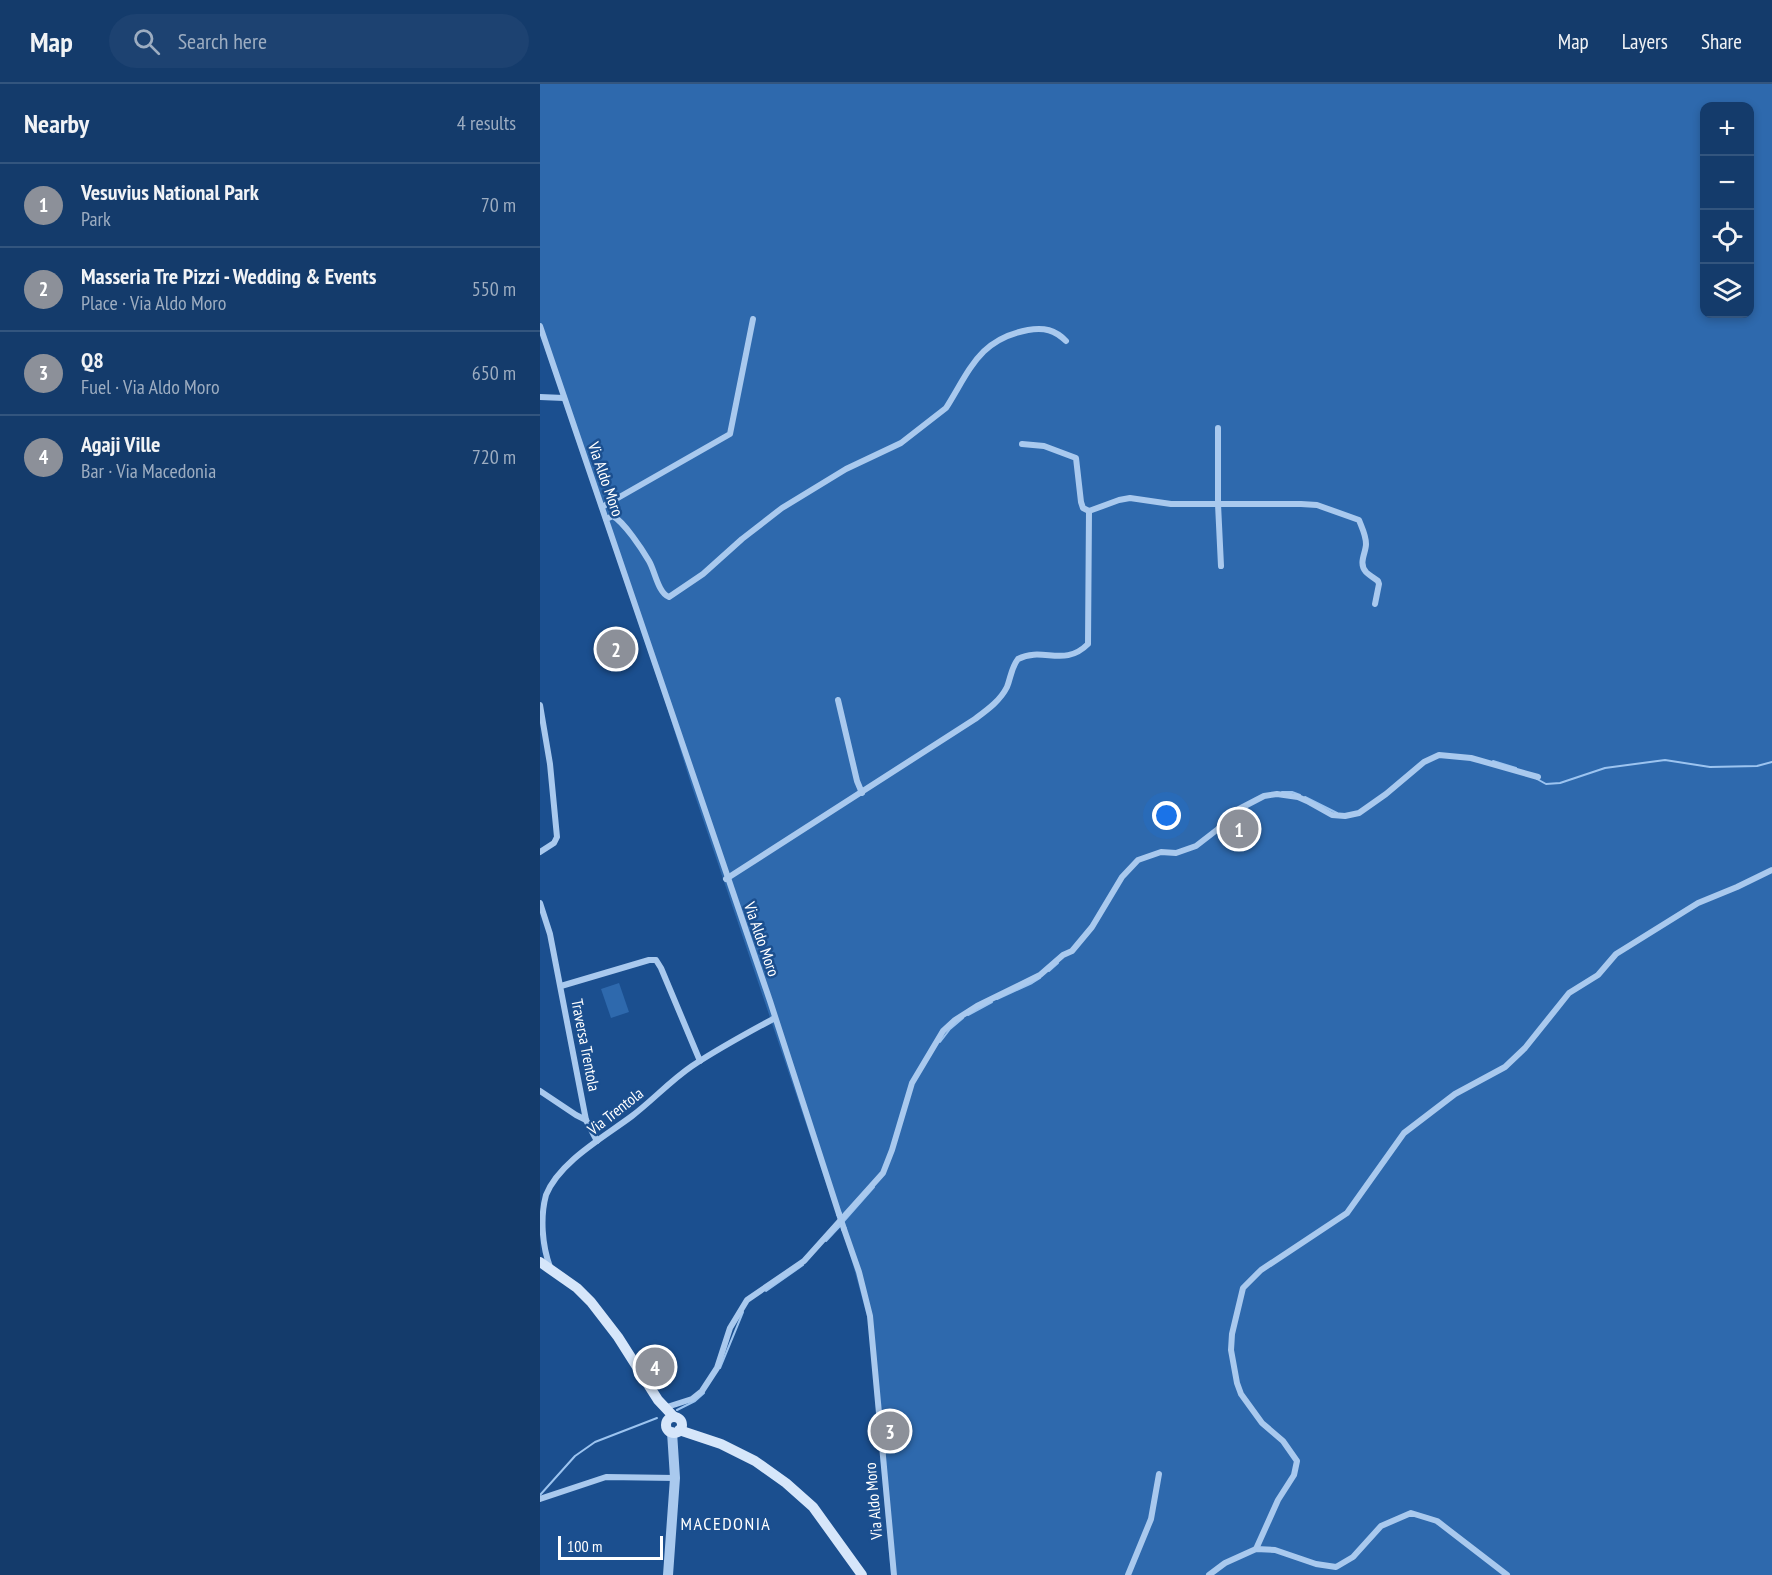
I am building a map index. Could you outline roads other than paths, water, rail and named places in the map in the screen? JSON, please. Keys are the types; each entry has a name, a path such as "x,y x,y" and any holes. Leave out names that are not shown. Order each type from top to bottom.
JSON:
{"main road":[{"path":"540,1262 577,1288 591,1302 618,1337 674,1425 713,1436 721,1444 763,1467 786,1483 813,1507 862,1575"},
{"path":"658,1400 667,1407 674,1425"}],"street":[{"path":"602,507 730,434 753,319"},
{"name":"Via Aldo Moro","path":"540,326 859,1272 870,1316 894,1575"},
{"path":"606,519 613,516 620,521 649,560 663,593 669,597 695,580 782,508 846,469 901,443 939,416 979,355 994,342 1011,334 1034,329 1056,332 1066,341"},
{"path":"540,397 564,398"},
{"path":"1218,428 1221,566"},
{"path":"1022,444 1044,446 1076,458 1081,502 1083,508 1089,511 1130,498 1171,504 1309,505 1359,520 1366,545 1362,560 1363,567 1365,572 1378,581 1375,604"},
{"path":"726,879 862,793 998,702 1007,687 1011,670 1018,659 1031,655 1072,656 1088,644 1089,511"},
{"path":"838,700 857,781 862,793"},
{"path":"540,705 550,764 557,837 554,843 540,852"},
{"path":"667,1407 692,1399 702,1391 717,1368 730,1328 747,1299 804,1261 883,1173 912,1083 943,1032 955,1020 977,1006 1040,975 1071,951 1092,927 1111,899 1122,877 1138,860 1161,852 1176,853 1196,846 1239,809 1264,796 1277,794 1298,797 1332,815 1345,816 1359,813 1424,762 1439,755 1471,758 1538,777"},
{"path":"1256,1549 1278,1500 1297,1469 1297,1461 1283,1441 1262,1423 1241,1394 1237,1383 1231,1342 1234,1318 1243,1288 1261,1270 1347,1213 1404,1133 1455,1094 1505,1067 1525,1048 1569,993 1598,975 1616,954 1698,903 1772,870"},
{"name":"Traversa Trentola","path":"540,903 550,934 586,1120 597,1141"},
{"name":"Traversa Trentola","path":"561,986 649,960 657,960 700,1061"},
{"name":"Via Trentola","path":"551,1270 544,1248 541,1214 545,1196 557,1176 597,1141 643,1108 700,1061 775,1018"},
{"path":"540,1091 586,1120"},
{"path":"668,1575 675,1478 674,1425"},
{"path":"1128,1575 1151,1519 1159,1474"},
{"path":"540,1499 606,1477 675,1478"},
{"path":"1209,1575 1214,1569 1256,1549 1275,1550 1316,1564 1336,1567 1353,1557 1381,1526 1411,1513 1437,1521 1508,1575"}],"waterway":[{"path":"1537,779 1546,784 1560,783 1605,768 1665,760 1710,767 1757,766 1772,762"},
{"path":"1493,761 1516,768"},
{"path":"1282,792 1300,795"},
{"path":"1305,797 1337,813"},
{"path":"1049,971 1058,963"},
{"path":"997,999 1040,978"},
{"path":"968,1015 992,1002"},
{"path":"940,1042 963,1018"},
{"path":"844,1221 874,1187"},
{"path":"826,1241 840,1226"},
{"path":"766,1291 803,1265"},
{"path":"720,1368 743,1312"},
{"path":"677,1410 695,1401 704,1393"},
{"path":"540,1495 575,1456 595,1442 657,1418"}],"place":[{"name":"Masseria Tre Pizzi - Wedding & Events","path":"616,649"},
{"name":"Vesuvius National Park","path":"1239,829"},
{"name":"Agaji Ville","path":"655,1367"},
{"name":"Q8","path":"890,1431"}],"district":[{"name":"MACEDONIA","path":"726,1524"}]}
